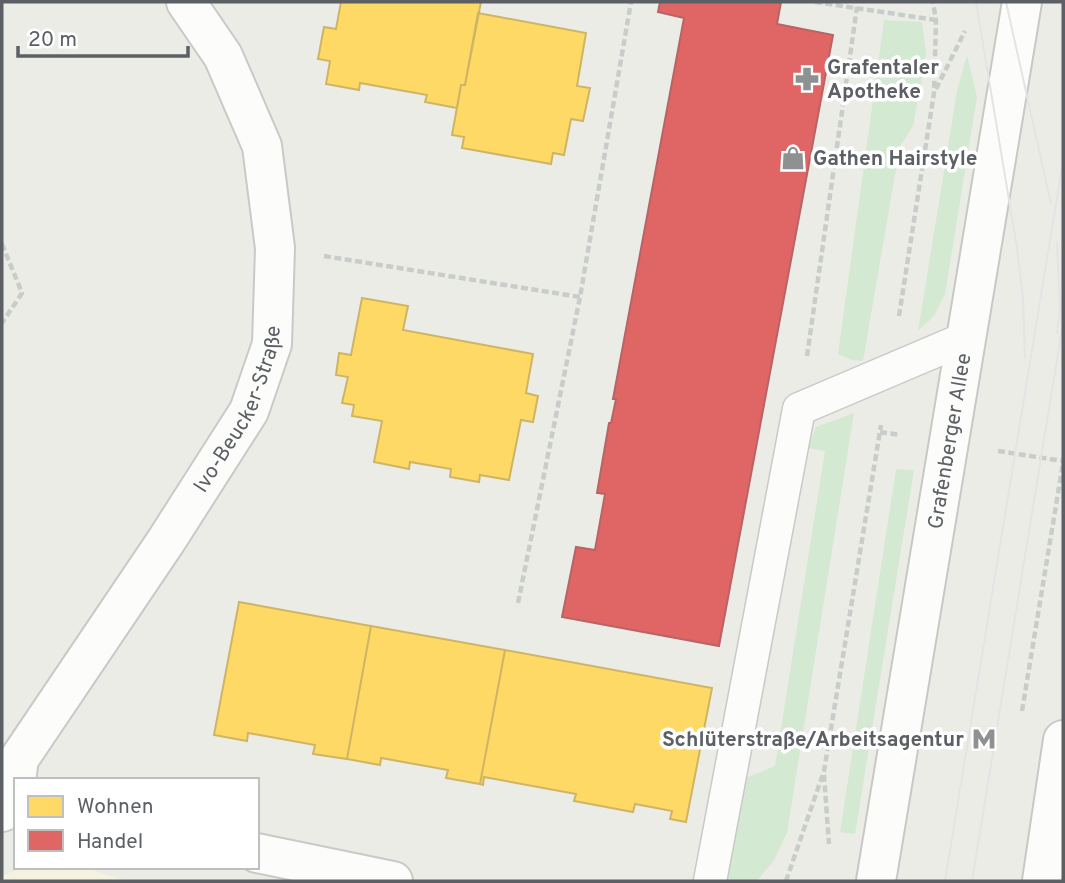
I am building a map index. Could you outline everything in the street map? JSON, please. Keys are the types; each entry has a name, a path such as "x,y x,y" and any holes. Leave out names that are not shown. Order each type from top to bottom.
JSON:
{"street":[{"name":"Ivo-Beucker-Straße","path":"16,778 19,759 166,541 249,411 272,344 275,248 262,146 223,56 186,2"},
{"name":"Grafenberger Allee","path":"876,881 1022,2"},
{"path":"1042,881 1063,740"},
{"path":"259,853 393,881"}],"lane":[{"path":"710,881 799,409 967,338"}],"path":[{"path":"518,603 580,297 631,2"},
{"path":"816,2 936,20"},
{"path":"786,881 824,771 934,93 936,20 933,2"},
{"path":"799,409 858,7"},
{"path":"934,93 964,32"},
{"path":"2,244 22,293 2,323"},
{"path":"275,248 580,297"},
{"path":"1000,451 1063,462 1021,718"},
{"path":"824,771 830,853"}],"shaded area":[{"path":"19,869 89,869 128,881 2,881 2,876"}],"green space":[{"path":"884,20 922,22 926,52 913,126 900,146 863,361 851,360 838,354"},
{"path":"967,55 977,97 945,294 934,316 918,331 957,91"},
{"path":"854,413 787,833 774,860 757,881 727,880 745,778 775,766 825,451 808,448 816,427"},
{"path":"896,469 914,470 855,834 840,832"}],"building: Wohnen":[{"path":"341,2 481,2 465,85 461,85 457,108 425,102 427,95 360,83 359,90 326,84 330,61 318,59 324,27 336,29"},
{"path":"478,13 586,33 577,86 590,88 583,121 571,119 564,155 553,153 551,164 462,148 464,137 452,135 461,85 465,85"},
{"path":"362,298 408,306 403,330 533,354 526,393 538,396 533,422 521,420 509,480 480,475 479,482 450,477 451,469 410,462 409,469 374,462 382,421 352,416 354,405 342,403 348,377 336,375 339,353 351,355"},
{"path":"239,602 371,626 347,759 313,754 315,745 248,733 247,741 214,735"},
{"path":"371,626 505,650 480,784 446,778 448,770 381,758 380,765 347,759"},
{"path":"505,650 712,688 686,822 670,819 672,811 635,804 633,812 574,801 576,794 484,777 483,785 480,784"}],"building: Handel":[{"path":"660,2 781,2 777,24 833,35 719,646 562,617 576,547 595,550 605,494 597,493 684,18 658,12"}],"tram line":[{"path":"976,2 1017,248 1023,298 1025,358"},
{"path":"1006,2 1051,204"},
{"path":"945,881 1063,161"},
{"path":"1057,242 1060,310 1057,333"},
{"path":"972,881 1063,323"}],"place":[{"name":"Grafentaler Apotheke","path":"807,79"},
{"name":"Gathen Hairstyle","path":"793,158"},
{"name":"Schlüterstraße/Arbeitsagentur","path":"984,739"}]}
